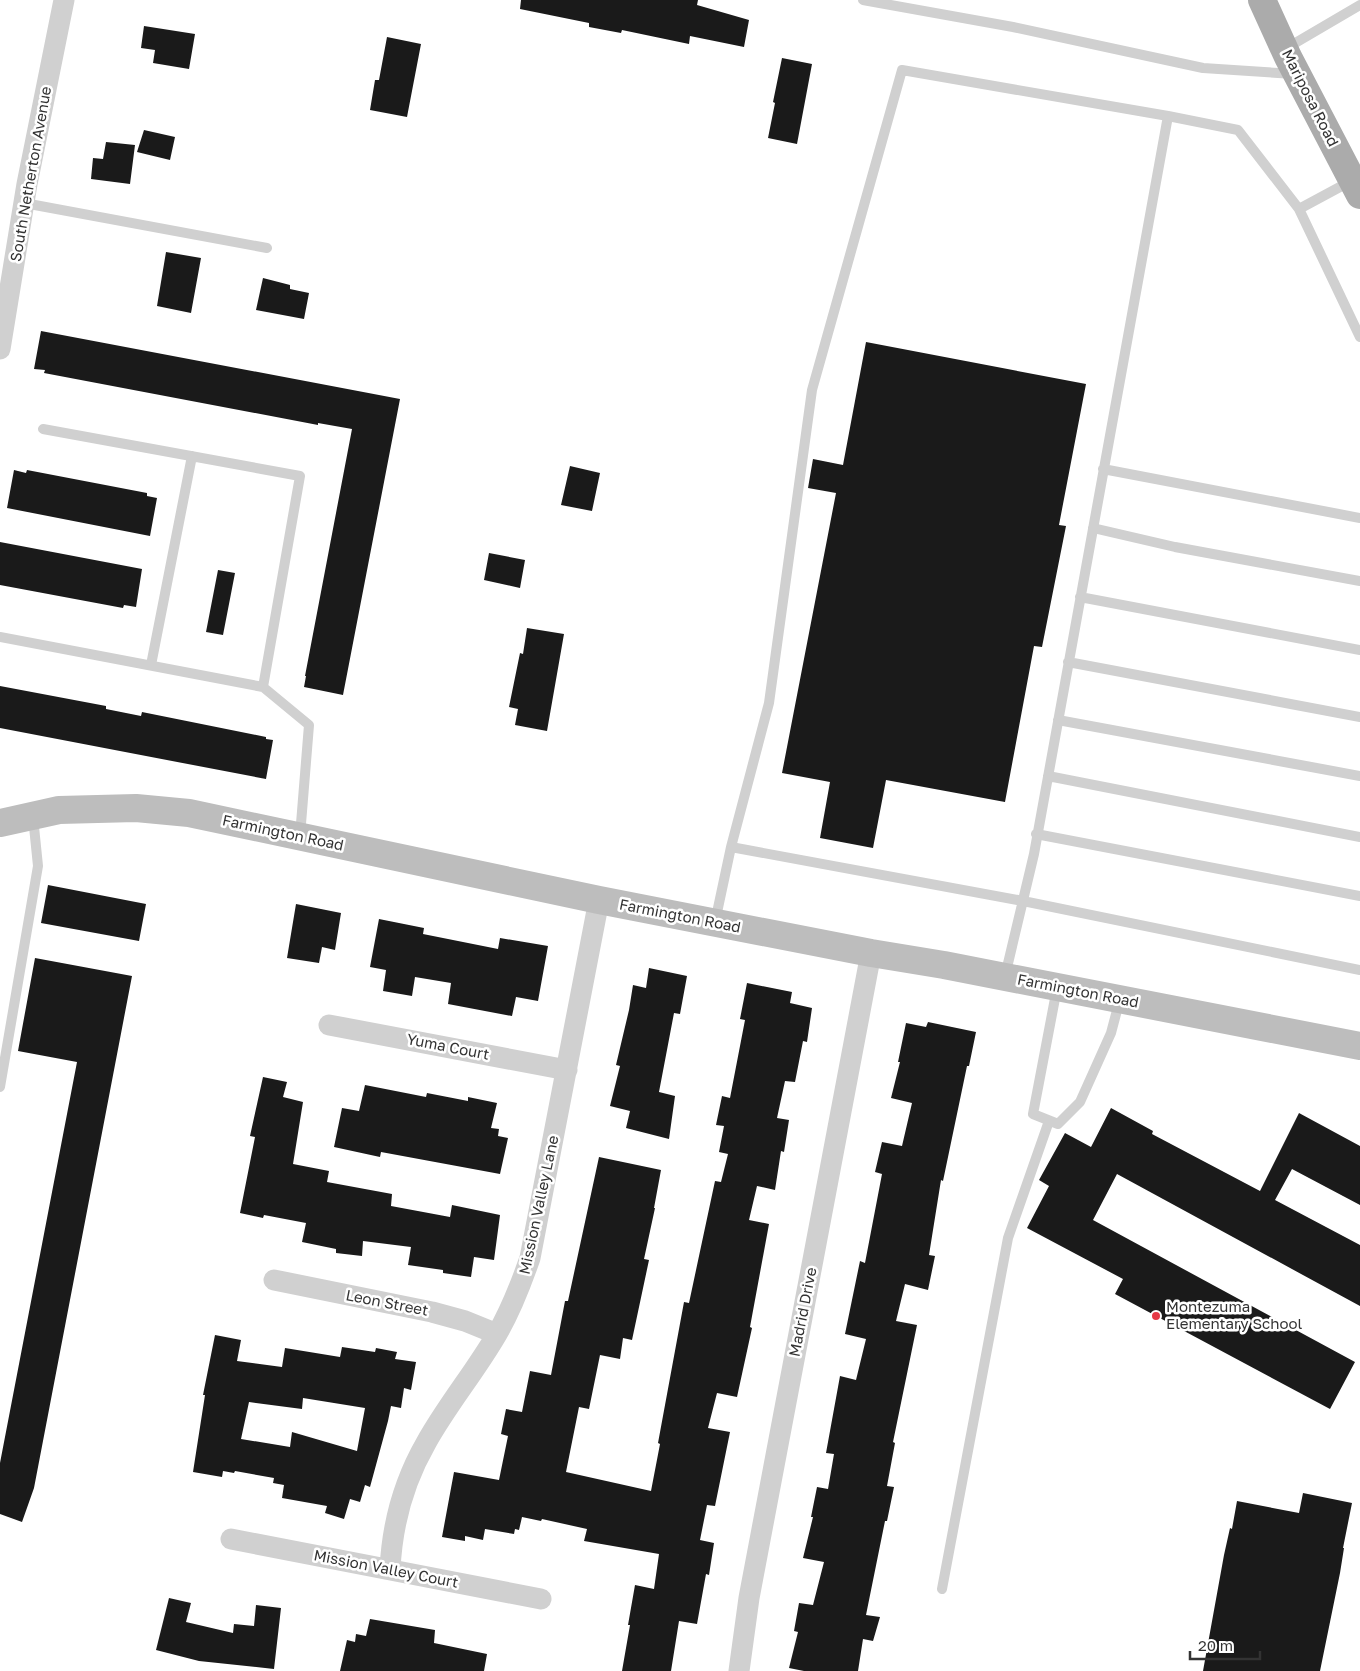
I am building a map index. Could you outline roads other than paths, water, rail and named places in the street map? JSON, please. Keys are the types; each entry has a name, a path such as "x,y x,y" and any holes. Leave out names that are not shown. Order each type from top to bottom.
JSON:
{"main road":[{"name":"Mariposa Road","path":"1262,0 1284,49 1357,184"},
{"name":"Farmington Road","path":"0,823 59,810 136,808 189,814 715,923 1005,976 1360,1046"},
{"path":"0,814 32,816"}],"street":[{"name":"South Netherton Avenue","path":"0,349 24,203 64,0"},
{"name":"Mission Valley Lane","path":"390,1570 391,1548 397,1514 409,1477 426,1443 497,1334 518,1294 530,1258 599,900"},
{"name":"Madrid Drive","path":"739,1671 749,1598 871,953"},
{"name":"Yuma Court","path":"329,1024 567,1070"},
{"name":"Leon Street","path":"274,1280 432,1312 465,1321 497,1334"},
{"name":"Mission Valley Court","path":"231,1539 540,1599"}],"lane":[{"path":"864,0 1013,27 1203,68 1297,74"},
{"path":"1284,49 1360,5"},
{"path":"715,923 731,847 769,703 812,390 902,70 1238,130 1299,209 1360,338"},
{"path":"1005,976 1034,854 1036,834 1168,116"},
{"path":"1299,209 1357,184"},
{"path":"24,203 267,248"},
{"path":"43,429 300,476 263,687"},
{"path":"151,665 192,456"},
{"path":"1103,469 1360,518"},
{"path":"1093,528 1175,547 1360,581"},
{"path":"1080,597 1360,650"},
{"path":"0,637 263,687 310,725 300,837"},
{"path":"1068,662 1360,717"},
{"path":"1058,720 1360,776"},
{"path":"1048,776 1360,837"},
{"path":"0,1088 38,866 32,816"},
{"path":"1036,834 1360,896"},
{"path":"731,847 1023,901 1360,970"},
{"path":"1057,987 1032,1114 1058,1124 1080,1102 1111,1034 1120,999"},
{"path":"942,1588 1008,1238 1049,1121"}],"place":[{"name":"Montezuma Elementary School","path":"1156,1316"}]}
